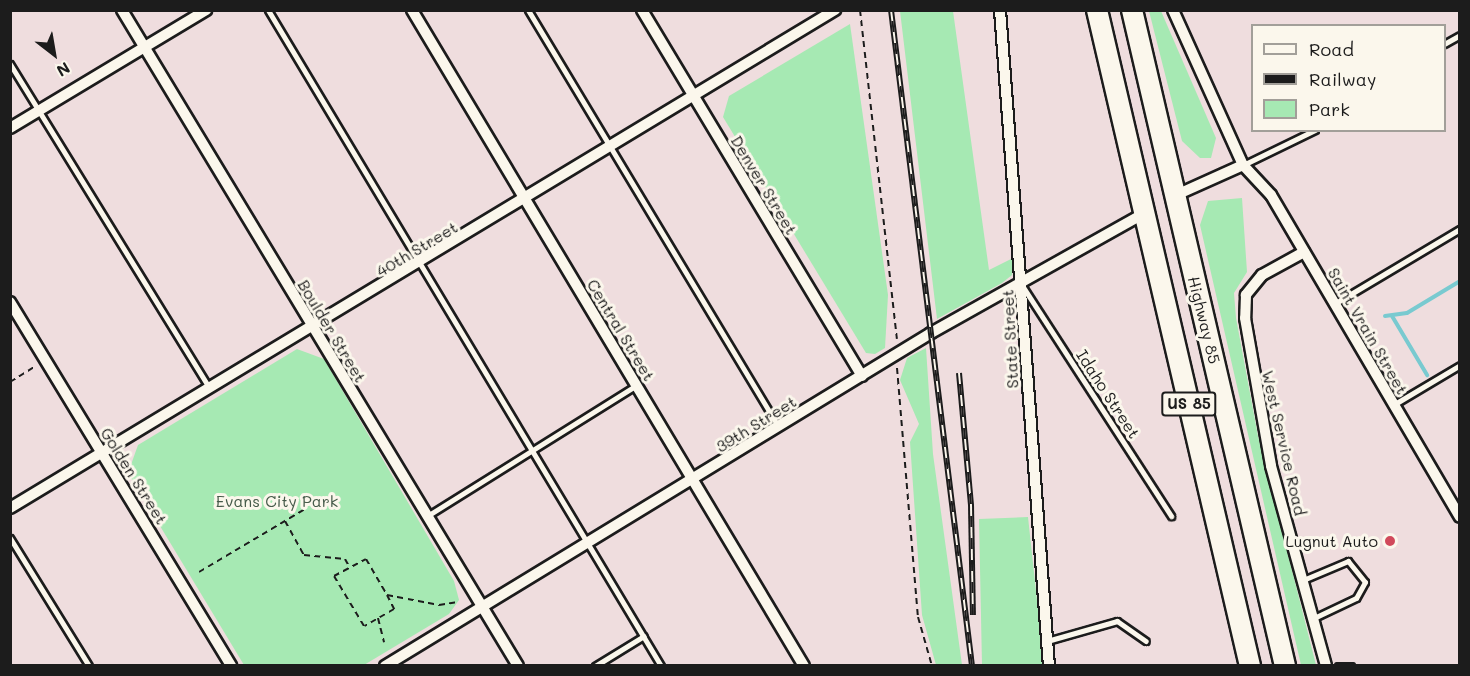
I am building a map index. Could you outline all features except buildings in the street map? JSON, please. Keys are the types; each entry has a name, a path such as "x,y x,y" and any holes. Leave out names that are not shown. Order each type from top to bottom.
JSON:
{"highway":[{"name":"Highway 85","path":"1097,10 1250,666"},
{"name":"Highway 85","path":"1132,10 1285,666"}],"street":[{"name":"Boulder Street","path":"122,10 518,666"},
{"path":"10,128 206,10"},
{"name":"Central Street","path":"412,10 694,478 804,666"},
{"name":"Denver Street","path":"642,10 862,376"},
{"name":"40th Street","path":"10,508 314,330 836,10"},
{"name":"State Street","path":"1000,10 1049,666"},
{"name":"Saint Vrain Street","path":"1173,10 1243,165 1271,195 1460,517"},
{"path":"1174,196 1243,165"},
{"name":"39th Street","path":"385,666 897,354 1022,286 1145,213"},
{"name":"West Service Road","path":"1304,252 1262,275 1246,295 1245,318 1271,466 1326,666"},
{"name":"Golden Street","path":"10,302 231,666"}],"lane":[{"path":"268,10 535,451 661,666"},
{"path":"528,10 779,428"},
{"path":"1446,43 1460,35"},
{"path":"10,64 211,392"},
{"path":"1243,165 1311,132"},
{"path":"1334,304 1460,229"},
{"name":"Idaho Street","path":"1022,286 1171,516"},
{"path":"1393,405 1460,365"},
{"path":"427,516 535,451 637,385"},
{"path":"10,538 89,666"},
{"path":"1302,581 1348,561 1365,582 1356,598 1312,619"},
{"path":"1047,641 1117,621 1146,641"},
{"path":"595,666 644,636"},
{"path":"1338,666 1351,666"}],"path":[{"path":"860,10 897,354 916,605 932,666"},
{"path":"10,382 46,361"},
{"path":"200,572 305,509"},
{"path":"285,520 303,555 345,560 350,568"},
{"path":"366,558 387,595 394,609 364,626 334,576 366,558"},
{"path":"387,595 439,605 458,602"},
{"path":"378,618 384,642"}],"green space":[{"path":"900,11 953,11 989,270 1015,257 1012,275 1002,283 937,319"},
{"path":"1149,11 1161,11 1216,138 1211,158 1200,158 1182,141"},
{"path":"850,24 888,295 885,348 875,354 866,353 723,117 729,96"},
{"path":"1242,198 1247,272 1234,293 1236,318 1258,436 1316,665 1301,665 1200,225 1208,201"},
{"path":"926,348 933,454 962,665 936,665 922,615 910,442 919,424 900,380 907,358"},
{"name":"Evans City Park","path":"297,349 324,359 454,581 459,600 449,614 364,665 244,665 128,473 138,445"},
{"path":"1028,517 1044,665 982,665 979,519"}],"waterway":[{"path":"1385,316 1407,313 1460,281"},
{"path":"1392,316 1427,375"}],"railway":[{"path":"891,10 972,666"},
{"path":"959,373 971,505 973,615"}],"place":[{"name":"Lugnut Auto","path":"1390,541"}]}
